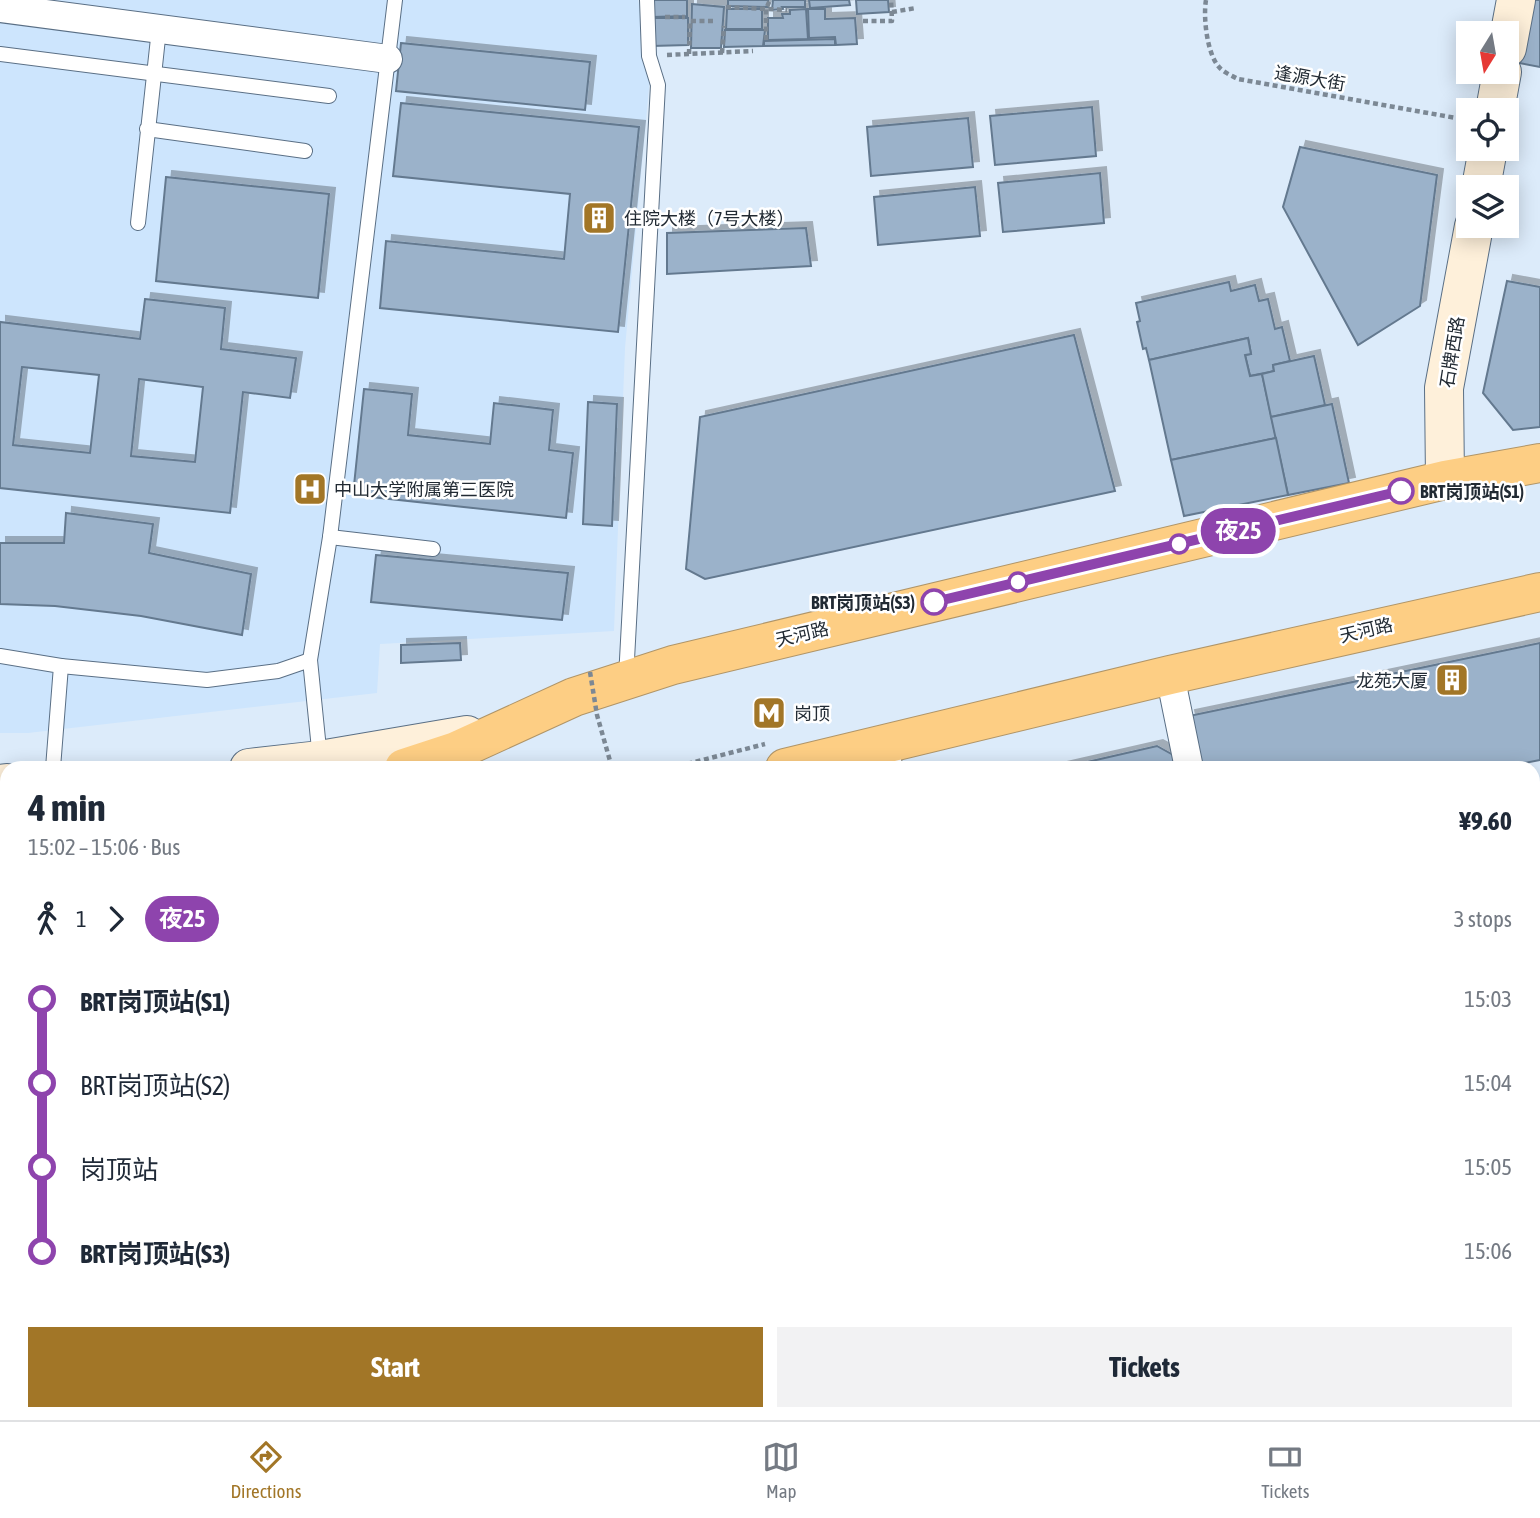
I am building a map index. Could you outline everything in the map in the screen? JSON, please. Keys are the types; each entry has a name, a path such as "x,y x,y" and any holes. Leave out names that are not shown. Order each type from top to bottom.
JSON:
{"highway":[{"name":"天河路","path":"425,761 456,751 574,697 608,675 722,652 1445,480 1540,463"},
{"name":"天河路","path":"848,761 893,756 1170,675 1540,592"}],"street":[{"path":"1512,21 1516,0"},
{"path":"0,8 388,59"},
{"name":"石牌西路","path":"1445,480 1444,388 1472,238"},
{"path":"1170,675 1188,761"},
{"path":"311,761 503,729"}],"lane":[{"path":"320,760 310,660 330,537 395,0"},
{"path":"608,675 657,85 649,56 647,0"},
{"path":"138,223 159,29"},
{"path":"0,54 329,96"},
{"path":"147,128 305,151"},
{"path":"330,537 433,549"},
{"path":"0,656 61,666 207,680 278,671 310,660"},
{"path":"54,761 61,666"}],"path":[{"path":"766,40 766,9 770,0"},
{"path":"863,21 892,21 891,0"},
{"name":"逢源大街","path":"1206,0 1204,12 1209,44 1218,66 1238,79 1456,119"},
{"path":"726,7 787,10"},
{"path":"892,12 916,8"},
{"path":"689,54 690,21 713,21"},
{"path":"722,52 724,26"},
{"path":"649,56 753,51"},
{"path":"608,675 597,715 610,761"}],"shaded area":[{"name":"中山大学附属第三医院","path":"0,0 638,0 651,66 625,348 614,631 380,644 377,693 28,733 0,733"}],"building":[{"path":"652,0 687,0 687,16 652,17"},
{"path":"728,0 768,0 768,7 728,6"},
{"path":"773,0 805,0 805,7 772,10"},
{"path":"809,0 849,0 850,5 810,8"},
{"path":"856,0 888,0 889,12 857,14"},
{"path":"1531,0 1540,0 1540,67 1519,63"},
{"path":"692,4 724,7 721,48 691,48"},
{"path":"727,9 762,9 762,29 726,29"},
{"path":"806,9 808,39 768,40 768,18 783,18 782,14 790,14 790,10"},
{"path":"808,9 825,9 825,19 855,18 857,44 836,45 835,37 809,38"},
{"path":"652,18 688,18 688,45 652,46"},
{"path":"725,30 765,30 763,46 724,47"},
{"path":"835,39 835,45 764,46 764,41"},
{"path":"401,43 590,62 585,110 396,91"},
{"name":"住院大楼（7号大楼）","path":"401,103 639,127 618,332 380,308 386,241 564,259 570,194 393,176"},
{"path":"1092,107 1096,156 995,165 990,116"},
{"path":"968,118 973,167 871,176 867,127"},
{"path":"1300,147 1437,175 1420,306 1358,345 1283,207"},
{"path":"1100,173 1104,223 1003,232 998,183"},
{"path":"166,177 329,194 318,298 156,281"},
{"path":"975,187 980,236 878,245 874,197"},
{"path":"806,228 811,266 667,274 667,233"},
{"path":"1507,281 1540,287 1540,427 1513,430 1483,393"},
{"path":"1229,282 1231,291 1255,285 1259,301 1268,299 1275,329 1282,327 1290,361 1273,365 1274,371 1250,376 1245,355 1251,354 1248,338 1149,360 1146,348 1143,349 1136,303"},
{"path":"145,299 225,308 221,349 296,358 290,398 243,392 230,513 0,488 0,322 140,339","holes":["22,367 99,375 90,453 13,445","139,379 203,387 195,462 131,456"]},
{"path":"1074,335 1115,491 705,579 686,569 700,417"},
{"path":"1248,338 1251,354 1245,355 1250,376 1262,374 1276,438 1171,460 1149,360"},
{"path":"1314,356 1325,405 1271,417 1262,374 1274,371 1273,365"},
{"path":"364,389 412,394 408,435 490,444 494,403 553,410 549,450 573,453 566,518 353,495"},
{"path":"588,402 617,404 612,526 583,524"},
{"path":"1332,404 1349,483 1288,495 1271,417"},
{"path":"1276,438 1288,495 1184,516 1171,460"},
{"path":"66,513 153,524 149,553 251,574 242,635 141,616 55,606 0,604 0,543 64,543"},
{"path":"376,555 568,573 562,620 371,602"},
{"path":"460,643 461,660 401,663 401,645"},
{"name":"龙苑大厦","path":"1540,643 1540,760 1199,761 1189,716"},
{"path":"1157,746 1175,756 1175,761 1092,761"}],"bus line":[{"name":"夜25","path":"934,602 1401,491"}],"place":[{"name":"住院大楼（7号大楼）","path":"599,218"},
{"name":"中山大学附属第三医院","path":"310,489"},
{"name":"BRT岗顶站(S1)","path":"1401,491"},
{"name":"BRT岗顶站(S3)","path":"934,602"},
{"name":"龙苑大厦","path":"1452,680"},
{"name":"岗顶","path":"769,713"}]}
